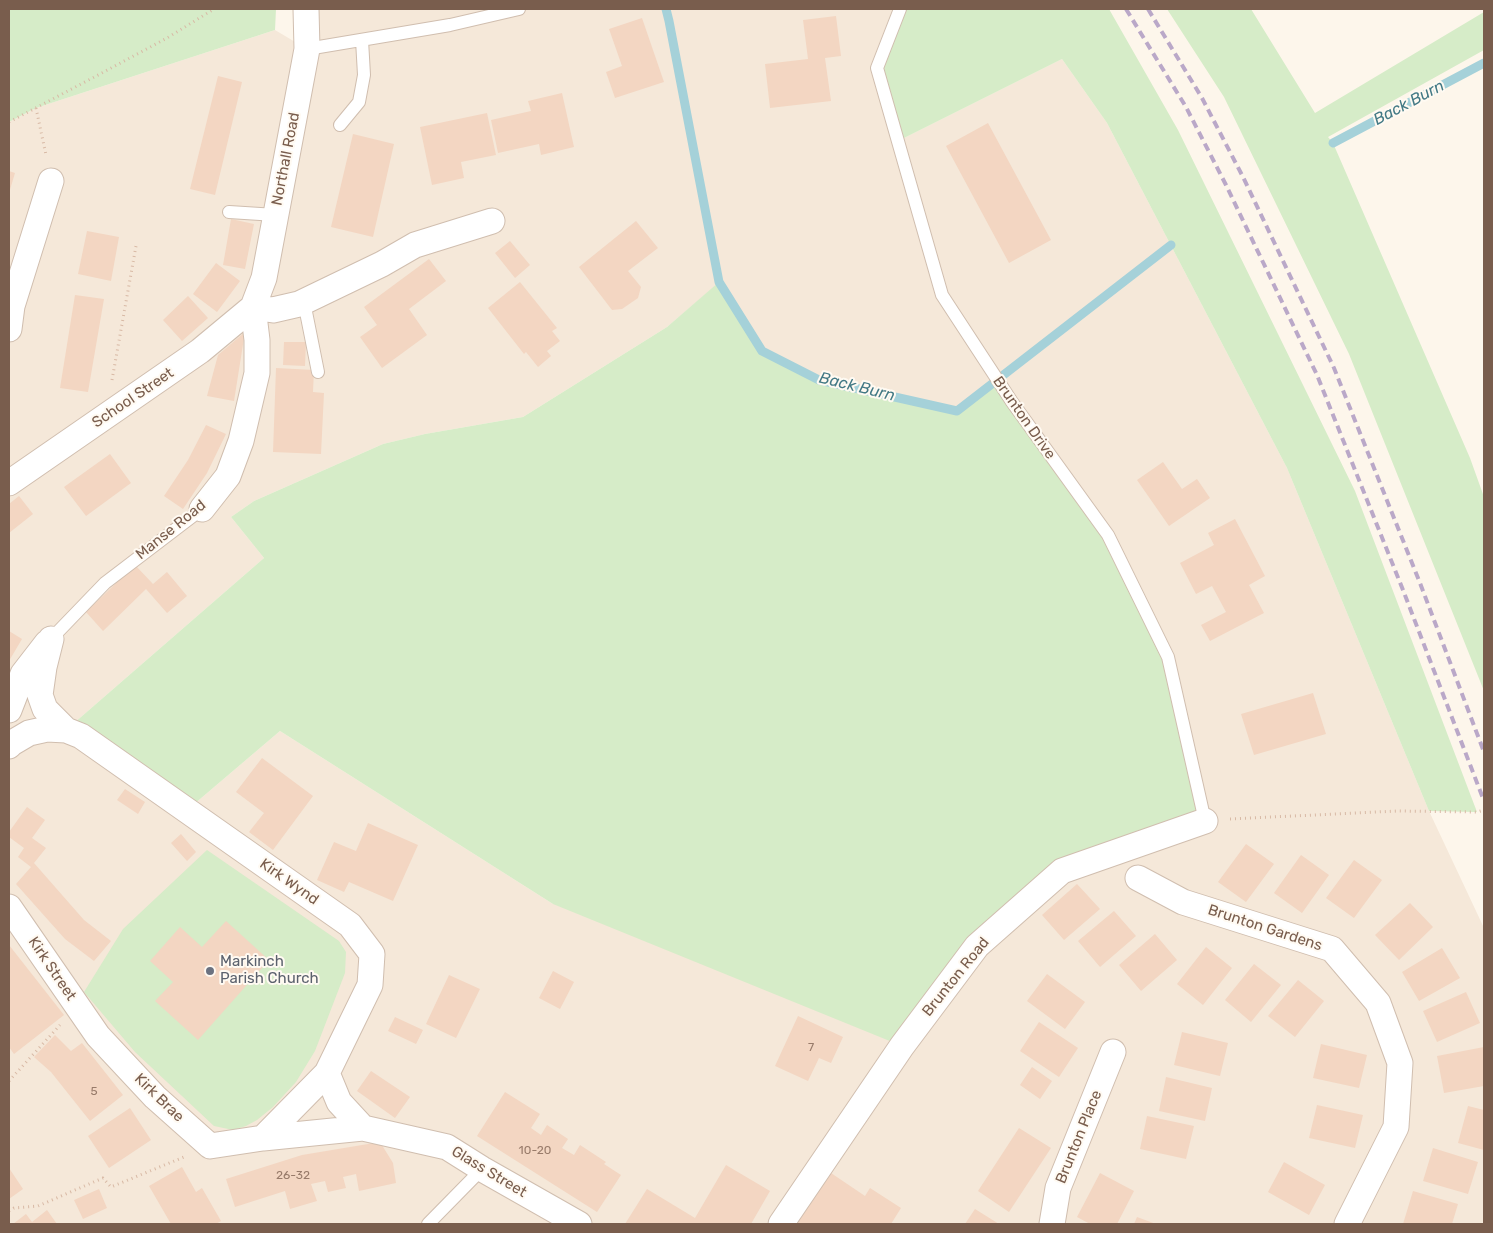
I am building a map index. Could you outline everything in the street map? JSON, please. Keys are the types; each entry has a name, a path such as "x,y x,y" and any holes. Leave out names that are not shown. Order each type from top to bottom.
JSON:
{"street":[{"name":"Northall Road","path":"254,308 264,278 307,50 306,9"},
{"path":"9,329 12,306 51,180"},
{"path":"254,308 273,310 304,302 382,264 415,245 492,221"},
{"name":"School Street","path":"9,483 200,351 254,308"},
{"name":"Manse Road","path":"202,509 228,476 241,441 257,374 257,340 254,308"},
{"path":"51,638 40,695 45,709 66,730"},
{"name":"Manse Road","path":"9,710 23,674 51,638"},
{"name":"Kirk Wynd","path":"9,746 29,733 47,729 66,730 81,736 350,925 372,954 370,985 327,1073 263,1138"},
{"name":"Brunton Road","path":"781,1224 902,1046 977,946 1062,871 1205,820"},
{"name":"Brunton Gardens","path":"1138,878 1184,902 1332,950 1378,1003 1400,1063 1396,1127 1347,1224"},
{"name":"Kirk Street","path":"9,907 77,1006"},
{"name":"Kirk Brae","path":"77,1006 98,1036 155,1097 210,1146"},
{"name":"Brunton Place","path":"1052,1224 1058,1188 1113,1052"},
{"path":"327,1073 339,1102 363,1128"},
{"name":"Glass Street","path":"263,1138 363,1128 447,1146 482,1169 579,1224"},
{"path":"210,1146 263,1138"}],"lane":[{"path":"307,50 450,25 519,9"},
{"name":"Brunton Drive","path":"900,9 877,68 942,295 1012,402 1108,536 1168,657 1205,820"},
{"path":"340,126 358,102 364,75 362,40"},
{"path":"229,212 276,214"},
{"path":"304,302 318,372"},
{"name":"Manse Road","path":"51,638 105,583 202,509"},
{"path":"428,1224 482,1169"}],"path":[{"path":"9,122 167,38 214,9"},
{"path":"36,108 51,180"},
{"path":"105,417 136,246"},
{"path":"1205,820 1398,811 1477,812 1484,810"},
{"path":"9,1081 77,1006"},
{"path":"9,1211 14,1208 38,1206 103,1178 112,1187 210,1146"}],"shaded area":[{"path":"306,9 900,9 898,141 1062,59 1107,123 1287,468 1429,811 1484,928 1484,1224 9,1224 9,122 36,108 275,30 307,49","holes":["719,283 762,351 819,380 957,411 997,380 553,904 280,731 186,811 66,730 264,558 231,517 254,501 383,444 425,434 523,417 667,327"]}],"green space":[{"path":"9,9 276,9 275,30 36,108 9,122"},
{"path":"900,9 1109,9 1178,130 1355,491 1477,812 1429,811 1287,468 1107,123 1062,59 898,141 877,68"},
{"path":"1167,9 1251,9 1315,113 1484,12 1484,50 1328,137 1333,143 1470,458 1484,497 1484,691 1349,354 1224,97"},
{"path":"719,282 762,351 819,380 957,411 997,380 1108,535 1168,657 1205,821 1062,871 902,1046 553,904 280,731 186,811 66,730 264,558 231,517 254,501 383,444 425,434 523,417 667,327"},
{"path":"207,850 339,941 346,952 345,973 315,1051 296,1082 273,1107 257,1120 233,1130 214,1126 135,1052 84,992 123,929"}],"building":[{"path":"836,16 841,56 825,58 831,101 770,108 765,64 808,59 803,20"},
{"path":"642,18 664,82 615,98 606,72 622,66 609,29"},
{"path":"218,76 242,82 215,195 190,189"},
{"path":"562,93 574,147 541,155 539,144 498,153 491,120 531,111 528,101"},
{"path":"487,113 496,155 461,162 464,178 432,185 420,127"},
{"path":"988,123 1051,240 1009,263 946,146"},
{"path":"353,134 394,144 373,237 331,227"},
{"path":"9,171 15,173 9,193"},
{"path":"231,219 254,224 245,269 223,265"},
{"path":"636,221 658,248 628,271 641,287 638,298 622,309 612,310 579,267"},
{"path":"87,231 119,237 111,281 78,274"},
{"path":"510,241 530,265 515,278 495,253"},
{"path":"429,259 446,281 409,309 427,335 382,368 360,337 377,325 364,307"},
{"path":"216,263 240,281 217,312 193,294"},
{"path":"520,282 557,328 552,331 560,341 547,351 551,356 538,367 526,352 524,354 488,308"},
{"path":"75,295 104,299 88,392 60,388"},
{"path":"188,296 208,318 182,341 163,320"},
{"path":"245,332 234,401 207,396 218,355"},
{"path":"284,342 306,342 305,366 283,365"},
{"path":"276,368 314,370 313,392 324,393 321,454 273,452"},
{"path":"206,425 226,434 207,473 183,509 164,496 188,460"},
{"path":"110,454 131,483 86,516 64,487"},
{"path":"1163,462 1182,489 1197,479 1210,498 1169,526 1137,480"},
{"path":"19,496 33,514 9,533 9,504"},
{"path":"1235,519 1265,576 1249,585 1264,613 1210,641 1201,625 1226,612 1212,586 1196,594 1180,563 1214,545 1208,533"},
{"path":"135,565 153,584 167,572 187,596 167,613 146,589 103,631 86,612"},
{"path":"9,631 22,639 9,661"},
{"path":"1313,693 1326,734 1254,755 1241,714"},
{"path":"262,758 313,796 273,850 249,832 264,813 236,792"},
{"path":"125,789 145,802 138,814 117,800"},
{"path":"27,807 45,820 32,838 46,848 34,863 84,920 111,941 94,961 65,939 16,884 31,867 18,857 24,848 9,837 9,832"},
{"path":"368,823 418,845 393,901 349,882 344,892 317,880 334,842 356,851"},
{"path":"181,834 196,852 187,861 171,843"},
{"path":"1246,844 1274,864 1246,902 1218,882"},
{"path":"1301,855 1329,875 1302,913 1274,893"},
{"path":"1354,860 1382,880 1354,918 1326,898"},
{"path":"1077,884 1100,909 1064,940 1042,915"},
{"path":"1410,903 1433,927 1399,960 1375,935"},
{"path":"1114,911 1136,936 1100,967 1078,941"},
{"name":"Markinch Parish Church","path":"226,921 269,960 198,1040 155,1001 173,982 150,961 180,927 202,947"},
{"path":"1155,934 1177,960 1141,991 1119,965"},
{"path":"9,945 64,1015 14,1054 9,1047"},
{"path":"1206,947 1232,968 1203,1005 1177,984"},
{"path":"1442,948 1460,978 1419,1001 1402,972"},
{"path":"1254,964 1281,985 1251,1022 1225,1000"},
{"path":"553,971 574,982 560,1009 539,998"},
{"path":"1047,974 1085,1002 1065,1029 1027,1001"},
{"path":"449,975 480,989 456,1038 426,1024"},
{"path":"1298,980 1324,1001 1295,1037 1268,1016"},
{"path":"1466,992 1480,1023 1437,1042 1423,1011"},
{"path":"798,1016 843,1037 831,1063 819,1058 808,1081 775,1066"},
{"path":"395,1017 423,1030 416,1044 388,1031"},
{"path":"1039,1022 1078,1048 1059,1077 1020,1051"},
{"path":"1182,1032 1228,1043 1220,1076 1174,1065"},
{"path":"55,1035 71,1051 82,1043 123,1095 90,1121 51,1072 34,1057"},
{"path":"1321,1044 1367,1055 1359,1088 1313,1078"},
{"path":"1484,1047 1484,1086 1444,1093 1437,1056"},
{"path":"1032,1067 1052,1081 1040,1099 1020,1085"},
{"path":"371,1071 410,1097 395,1118 357,1091"},
{"path":"1166,1077 1212,1088 1205,1121 1159,1111"},
{"path":"505,1092 540,1114 531,1128 541,1135 547,1125 568,1139 562,1148 574,1155 580,1145 606,1162 604,1164 621,1175 597,1212 477,1136"},
{"path":"1317,1105 1363,1115 1355,1148 1309,1138"},
{"path":"1468,1106 1484,1110 1484,1150 1458,1143"},
{"path":"130,1108 151,1140 109,1168 88,1136"},
{"path":"1147,1116 1194,1126 1186,1159 1140,1149"},
{"path":"1019,1128 1051,1148 1009,1212 978,1191"},
{"path":"380,1142 393,1163 396,1183 359,1191 356,1174 343,1177 346,1188 328,1192 325,1181 311,1184 317,1201 290,1209 285,1191 235,1207 226,1179 302,1155"},
{"path":"1433,1148 1478,1162 1468,1194 1423,1181"},
{"path":"1284,1162 1325,1185 1309,1215 1268,1192"},
{"path":"726,1165 770,1191 751,1224 625,1224 647,1189 695,1218"},
{"path":"182,1167 196,1192 202,1188 221,1221 216,1224 171,1224 149,1186"},
{"path":"9,1168 23,1189 9,1199"},
{"path":"828,1171 865,1196 870,1188 901,1208 891,1224 793,1224"},
{"path":"1100,1173 1134,1191 1117,1224 1090,1224 1077,1217"},
{"path":"99,1189 107,1208 83,1219 74,1200"},
{"path":"1413,1191 1458,1204 1452,1224 1403,1224"},
{"path":"975,1209 999,1224 965,1224"},
{"path":"47,1210 57,1224 13,1224 26,1214 32,1222"},
{"path":"1137,1217 1156,1224 1134,1224"}],"waterway":[{"name":"Back Burn","path":"666,9 719,282 762,351 819,380 957,411 1171,245"},
{"name":"Back Burn","path":"1333,143 1484,63"}],"railway":[{"path":"1126,9 1186,107 1226,185 1317,375 1403,590 1484,801"},
{"path":"1148,9 1202,98 1243,177 1334,368 1420,583 1484,752"}],"place":[{"name":"Markinch Parish Church","path":"210,971"}]}
